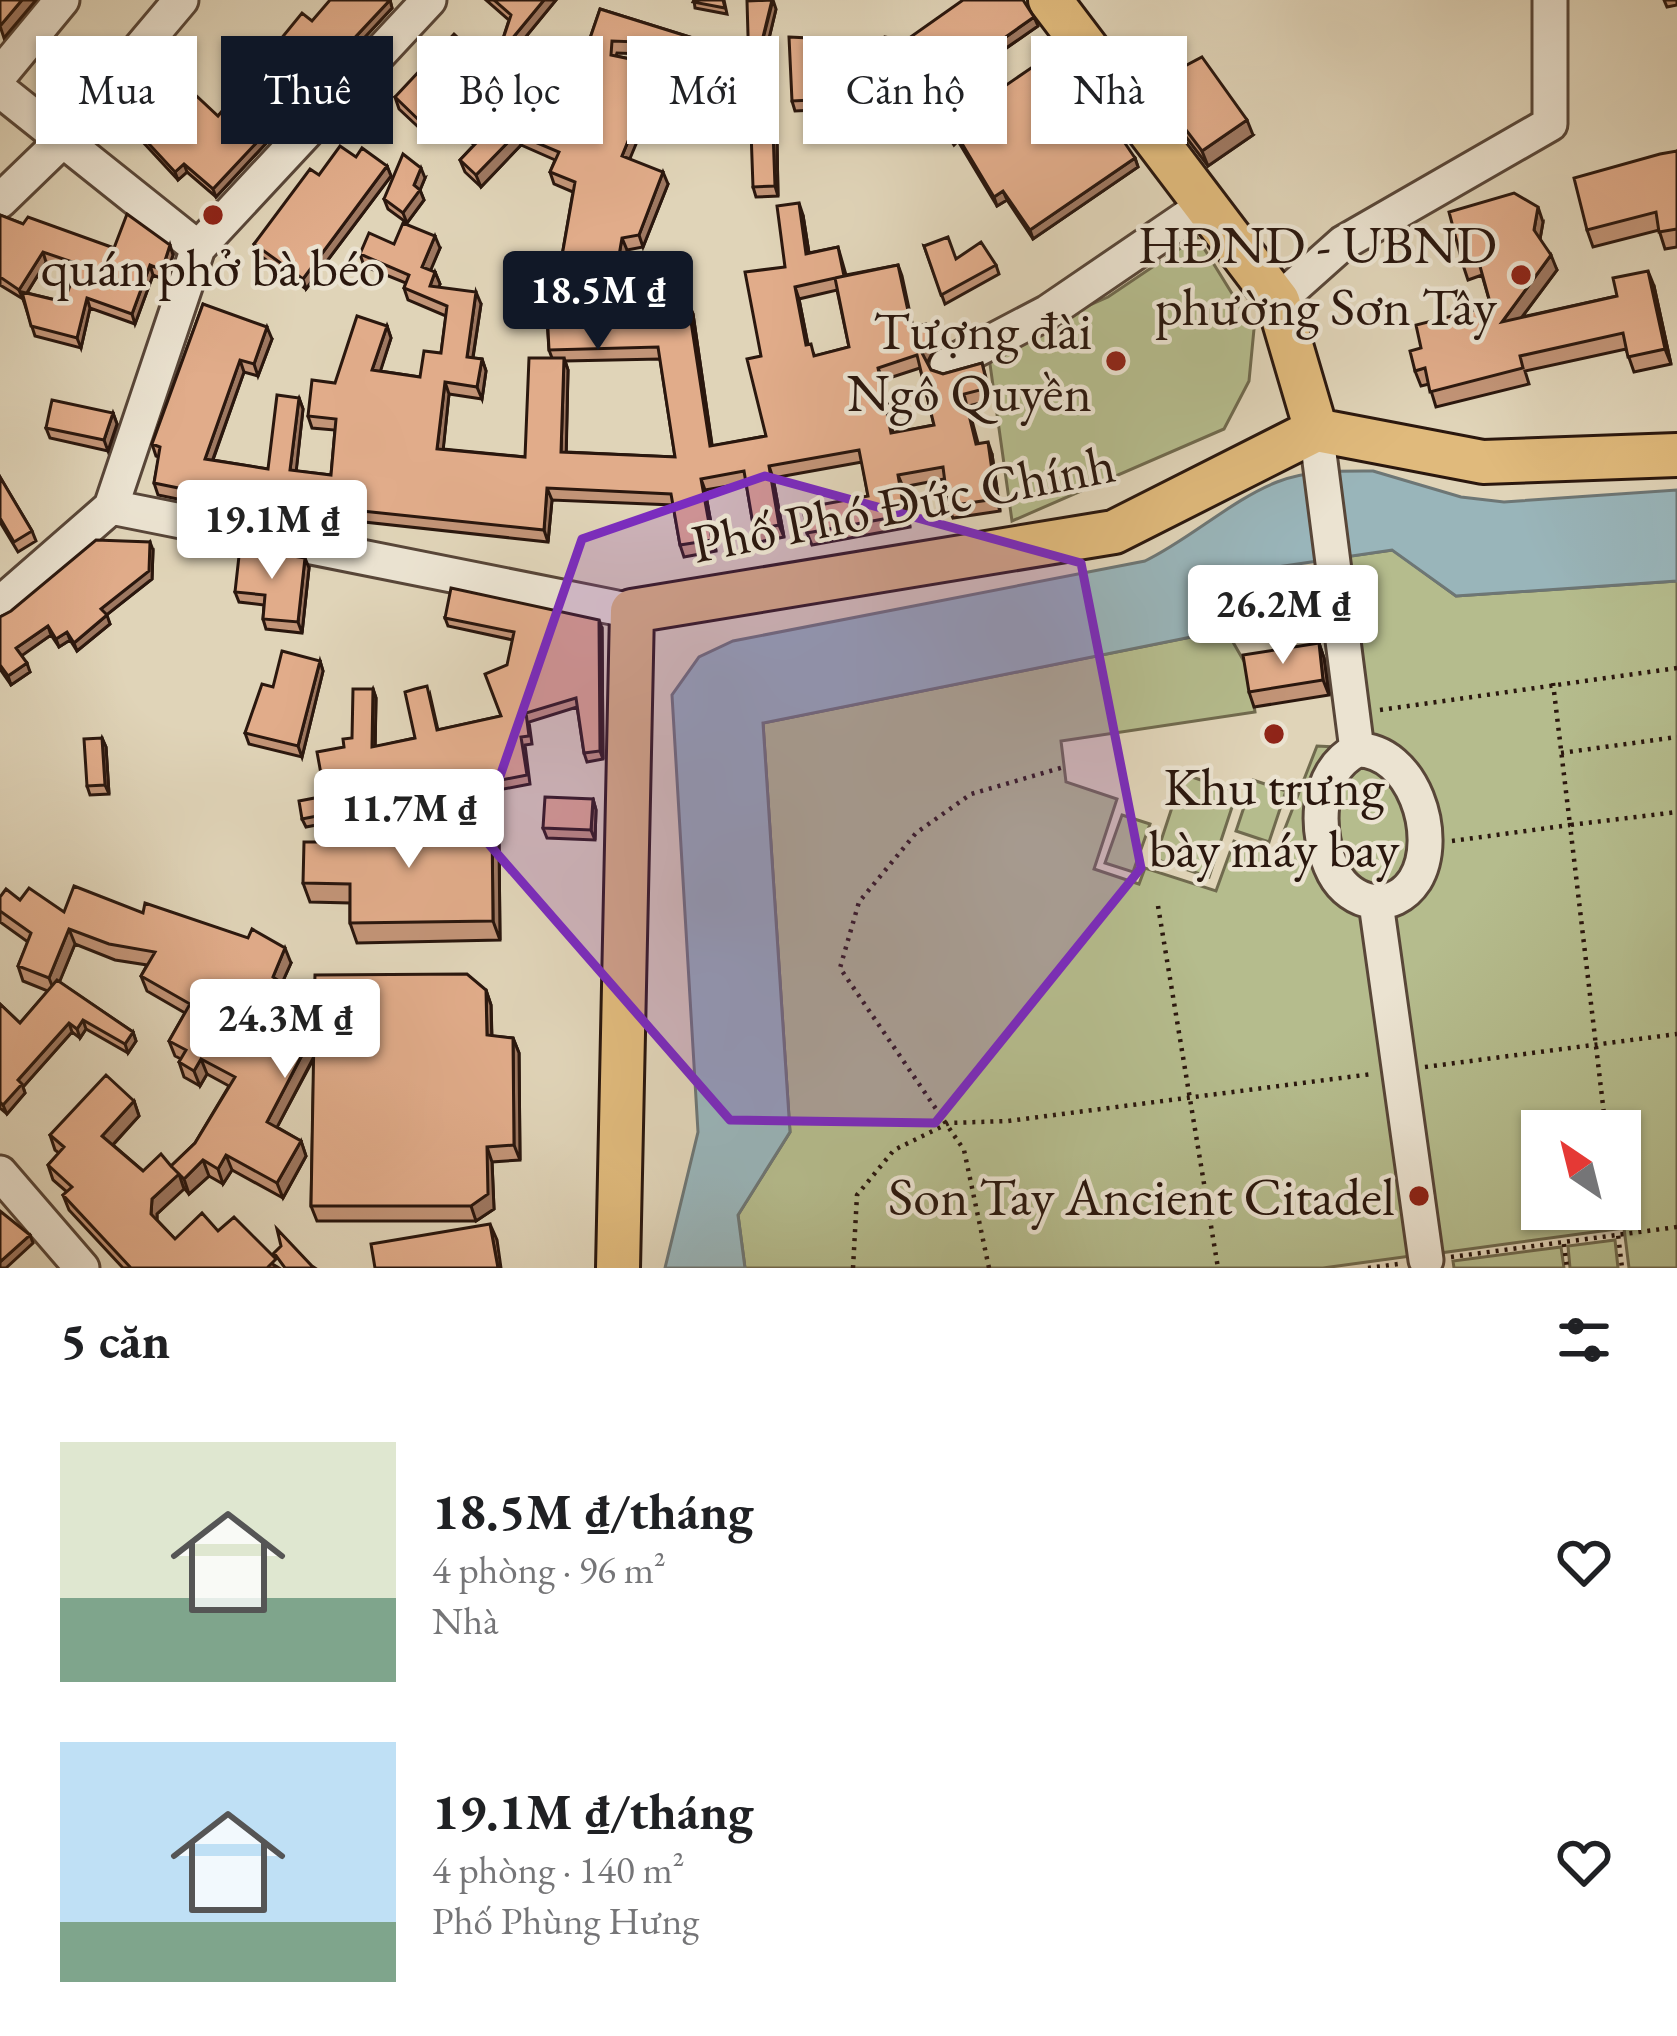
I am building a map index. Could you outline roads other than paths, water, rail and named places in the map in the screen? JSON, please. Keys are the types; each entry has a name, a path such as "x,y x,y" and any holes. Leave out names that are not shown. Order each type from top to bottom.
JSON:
{"main road":[{"path":"1050,0 1279,301 1320,451 1483,462 1677,455"},
{"name":"Phố Phó Đức Chính","path":"632,611 1114,532 1320,451"},
{"path":"618,1268 632,611"}],"street":[{"path":"0,75 62,0"},
{"path":"151,36 181,0"},
{"path":"0,604 111,507 198,248 429,0"},
{"path":"1279,301 1342,243 1550,124 1550,0"},
{"path":"0,90 36,119"},
{"path":"0,201 59,144"},
{"path":"68,144 198,248"},
{"path":"947,365 1048,311 1205,205"},
{"path":"1320,451 1357,750"},
{"path":"111,507 632,611"},
{"path":"1357,750 1385,754 1403,772 1419,806 1423,844 1417,878 1405,891 1376,903 1362,901 1342,887 1321,828 1332,771 1357,750"},
{"path":"1376,903 1426,1260"},
{"path":"0,1173 82,1268"}],"water":[{"path":"1373,471 1461,497 1504,502 1677,490 1677,581 1456,596 1392,550 1271,568 1226,630 763,723 790,1132 738,1215 745,1268 665,1268 698,1132 672,695 699,657 733,641 1145,561 1277,482 1312,473"}],"place":[{"name":"quán phở bà béo","path":"213,215"},
{"name":"HĐND - UBND phường Sơn Tây","path":"1521,275"},
{"name":"Tượng đài Ngô Quyền","path":"1116,361"},
{"name":"Khu trưng bày máy bay","path":"1274,734"},
{"name":"Son Tay Ancient Citadel","path":"1419,1196"}]}
